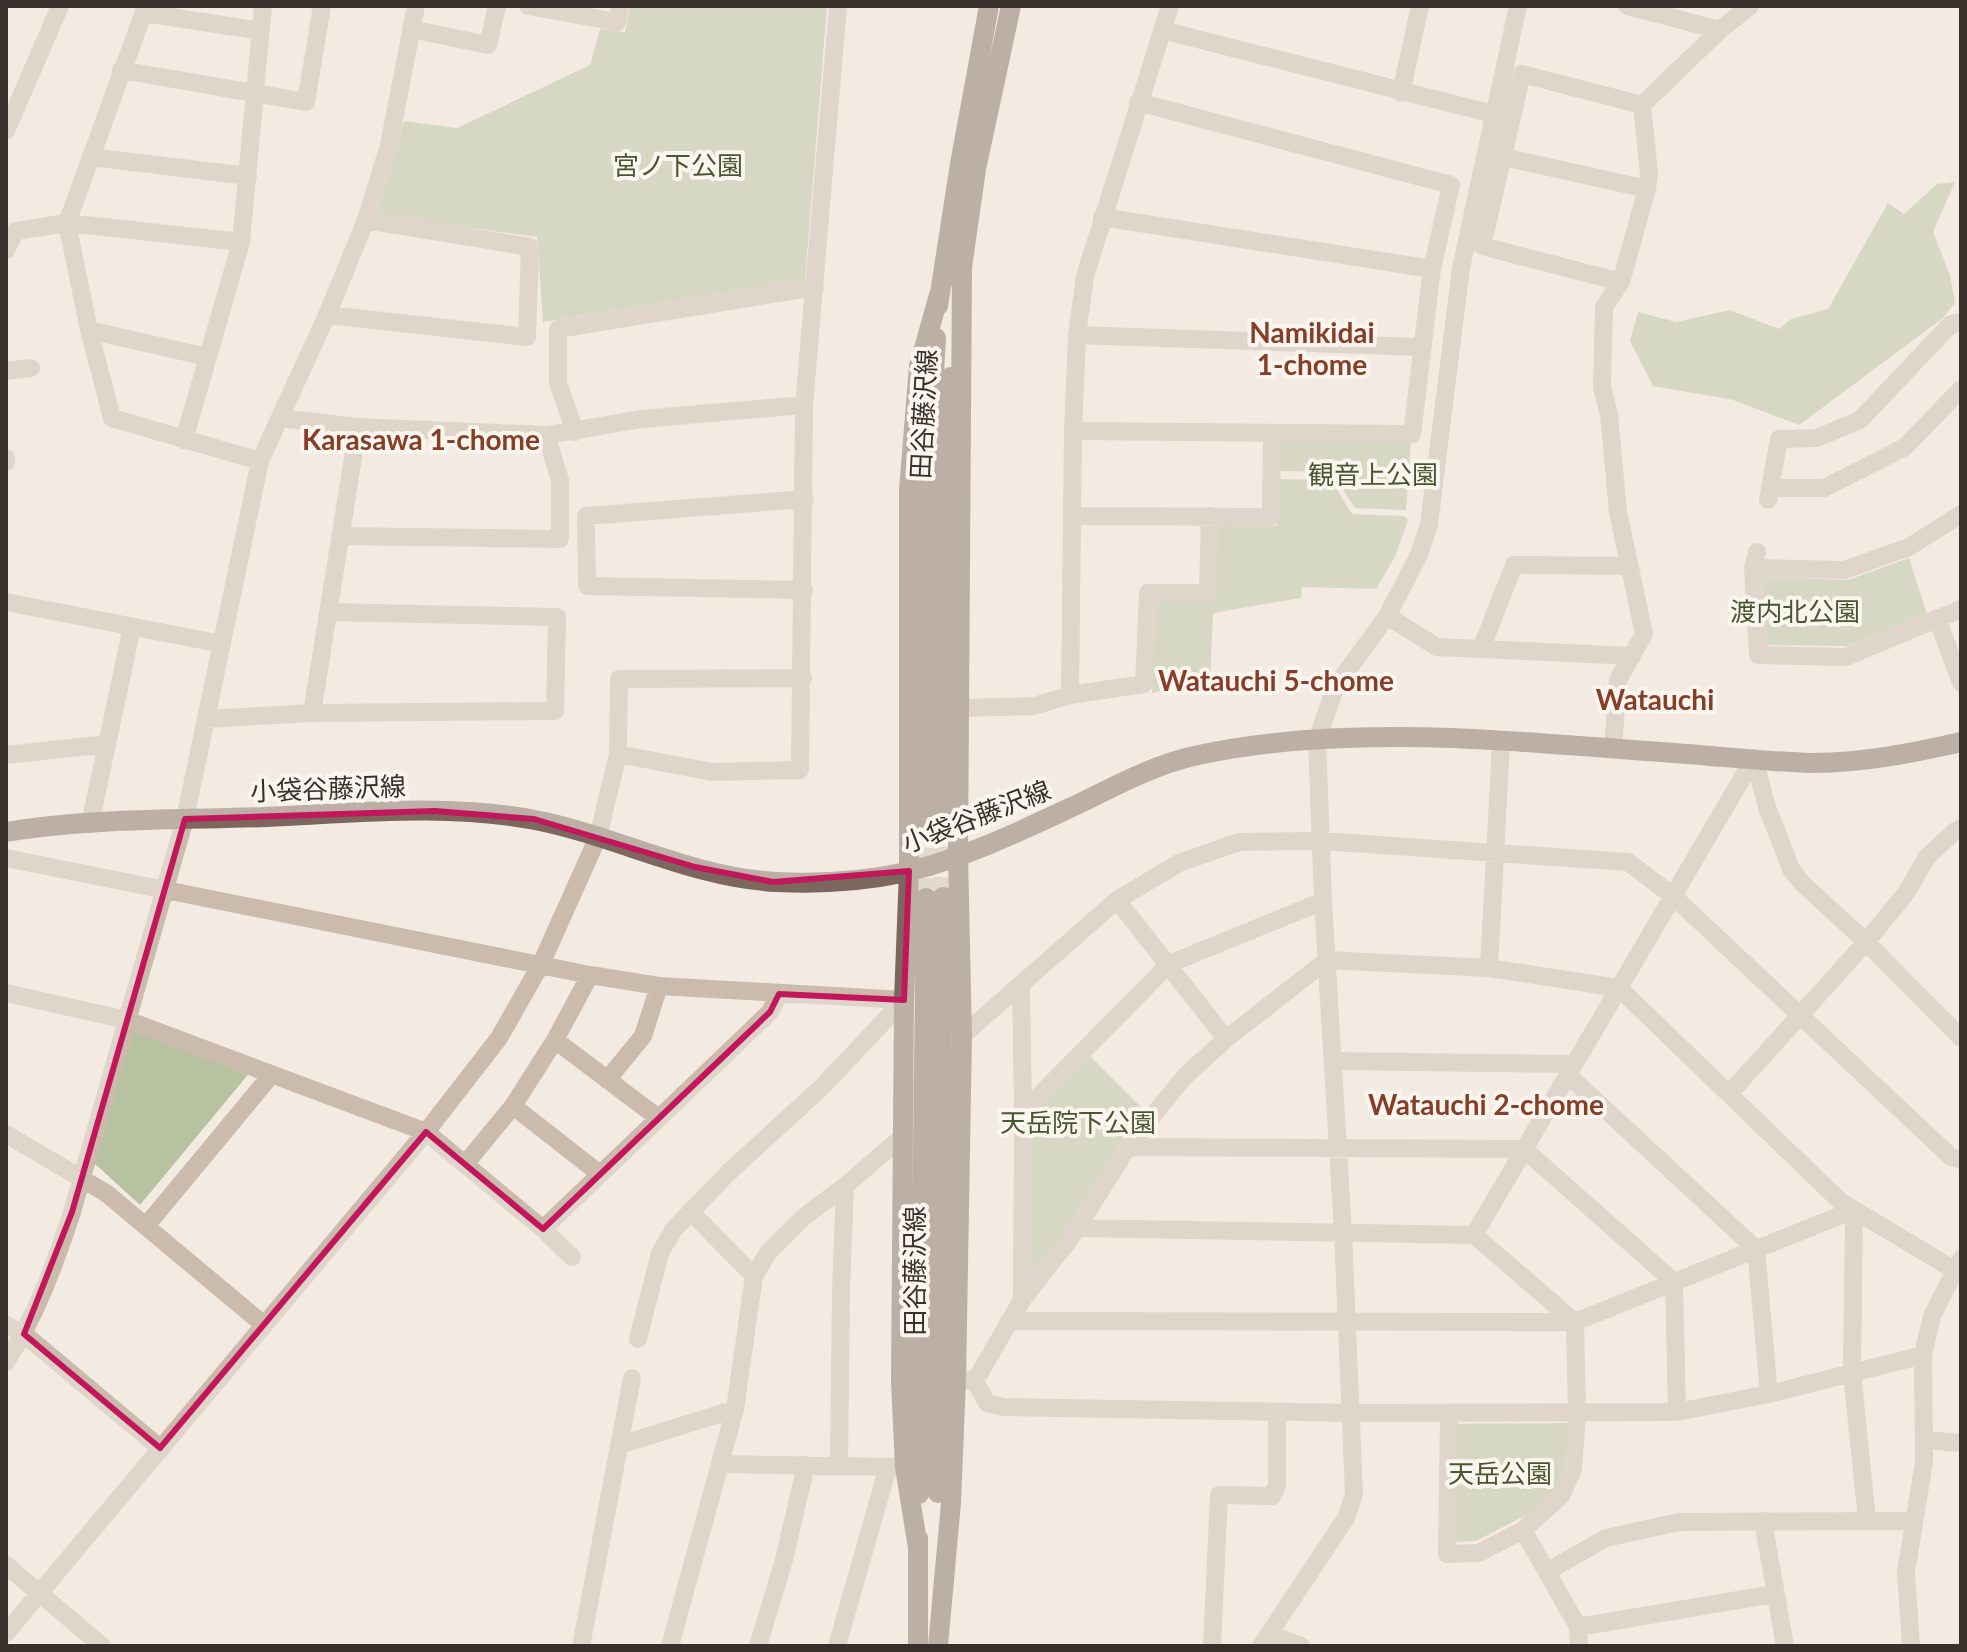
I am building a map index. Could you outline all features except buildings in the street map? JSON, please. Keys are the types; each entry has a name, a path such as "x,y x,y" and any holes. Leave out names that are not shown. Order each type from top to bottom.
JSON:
{"main road":[{"name":"田谷藤沢線","path":"989,6 939,295 927,488 935,830 951,353 976,169 1011,6"},
{"path":"938,1646 966,1380 958,855 962,269"},
{"path":"918,1548 896,1467 901,1382 904,1000 909,871 909,490 919,366 939,295"},
{"name":"小袋谷藤沢線","path":"6,832 185,819 471,812 534,819 695,867 773,882 832,881 909,871 958,855 1188,757 1317,739 1501,743 1813,763 1856,760 1961,742"},
{"name":"田谷藤沢線","path":"918,1646 934,897 938,1646"}],"street":[{"path":"6,131 60,6"},
{"path":"184,440 241,242 263,6"},
{"path":"121,70 306,102 322,6"},
{"path":"6,1362 24,1334 60,1249 82,1177 185,819 260,461 327,315 366,220 389,145 416,6"},
{"path":"411,29 488,45 497,6"},
{"path":"528,6 617,22 620,6"},
{"path":"618,754 712,772 800,770 804,405 838,6"},
{"path":"1070,695 1073,431 1077,335 1085,276 1170,6"},
{"path":"1401,93 1420,6"},
{"path":"1301,1646 1265,1640 1346,1518 1354,1494 1348,1321 1323,901 1317,739 1336,686 1387,616 1418,557 1429,525 1461,268 1518,6"},
{"path":"1627,6 1720,30"},
{"path":"1642,105 1720,30 1750,6"},
{"path":"260,461 112,418 89,330 67,223 145,10 261,31"},
{"path":"1162,30 1493,114"},
{"path":"1621,282 1482,246 1522,74 1642,105"},
{"path":"1073,431 1412,434 1432,269 1451,185 1138,102"},
{"path":"1613,749 1618,680 1644,634 1618,512 1609,414 1602,387 1604,307 1621,282 1647,189 1649,174 1642,105"},
{"path":"91,157 248,176"},
{"path":"1504,157 1647,189"},
{"path":"1102,217 1432,269"},
{"path":"327,315 527,337 530,247 366,220"},
{"path":"6,250 16,231 67,223 241,242"},
{"path":"575,432 558,383 558,329 815,287"},
{"path":"1961,322 1951,324 1860,420 1817,438 1779,439 1769,494 1824,488 1905,447 1961,389"},
{"path":"89,330 207,357"},
{"path":"1077,335 1421,347"},
{"path":"6,371 31,368"},
{"path":"280,418 358,427 546,435 641,419 804,405"},
{"path":"312,713 358,427"},
{"path":"1072,516 1271,517 1272,433"},
{"path":"341,536 560,539 560,480 546,435"},
{"path":"804,590 587,586 586,516 805,499"},
{"path":"1961,514 1909,547 1844,570 1755,560 1758,655 1846,657 1961,609"},
{"path":"960,708 1034,706 1070,695 1144,684 1148,593 1208,593 1210,516"},
{"path":"1481,649 1514,565 1629,566"},
{"path":"6,602 222,644"},
{"path":"206,719 312,713 555,711 557,617 328,612"},
{"path":"1387,616 1437,647 1632,656"},
{"path":"1937,618 1961,683"},
{"path":"90,824 132,627"},
{"path":"6,1633 426,1132 499,1038 541,964 598,837 618,754 619,679 803,678"},
{"path":"1489,968 1501,743"},
{"path":"6,755 107,744"},
{"path":"1474,1235 1754,758"},
{"path":"1754,758 1767,807 1791,869 1961,1038"},
{"path":"1729,1094 1866,942 1906,893 1927,857 1959,832"},
{"path":"962,1036 1117,900 1179,863 1239,842 1321,841 1628,862 1673,896 1951,1157 1961,1160"},
{"path":"6,858 590,975 659,986 904,1000"},
{"path":"1117,900 1226,1039"},
{"path":"1023,1112 1169,964 1323,901"},
{"path":"1911,1646 1906,1572 1925,1440 1923,1355 1932,1316 1958,1268 1841,1202 1619,988 1489,968 1327,960 1226,1039 1184,1077 1128,1147 1077,1228 966,1380 987,1403 1003,1407 1449,1414 1677,1412 1769,1394 1923,1355"},
{"path":"466,1163 513,1106 555,1040 590,975"},
{"path":"607,1080 643,1036 659,986"},
{"path":"1021,987 1022,1300"},
{"path":"6,993 127,1020 426,1132 466,1163 572,1257"},
{"path":"543,1229 770,1012 779,994"},
{"path":"638,1339 660,1253 674,1229 729,1172 823,1086 904,1000"},
{"path":"555,1040 657,1117"},
{"path":"1333,1061 1571,1070 1756,1249 1769,1394"},
{"path":"146,1226 272,1074"},
{"path":"513,1106 600,1174"},
{"path":"6,1134 82,1177 264,1325"},
{"path":"670,1646 735,1409 754,1276 768,1253 805,1216 903,1136"},
{"path":"1128,1147 1524,1149 1674,1282 1677,1412"},
{"path":"839,1466 845,1186"},
{"path":"1009,1321 1575,1322 1854,1210"},
{"path":"1854,1210 1852,1373 1867,1520"},
{"path":"690,1211 754,1276"},
{"path":"1077,1228 1474,1235 1575,1322 1577,1414 1573,1469 1561,1496 1523,1530 1479,1553 1447,1554 1449,1414"},
{"path":"6,1325 24,1334 160,1448"},
{"path":"581,1646 632,1378"},
{"path":"620,1445 735,1409"},
{"path":"1212,1646 1219,1495 1272,1496 1277,1485 1277,1412"},
{"path":"1925,1440 1961,1443"},
{"path":"720,1464 896,1467 837,1646"},
{"path":"758,1646 784,1560 806,1465"},
{"path":"1763,1521 1785,1646"},
{"path":"1548,1571 1606,1538 1679,1522 1913,1521"},
{"path":"1523,1530 1578,1627 1579,1646"},
{"path":"6,1565 102,1646"},
{"path":"1578,1627 1774,1594"}],"highlighted area":[{"path":"435,811 534,819 695,867 773,882 909,871 904,1000 779,994 770,1012 543,1229 426,1132 160,1448 24,1334 72,1212 185,819"}],"green space":[{"name":"宮ノ下公園","path":"630,6 827,6 805,280 543,322 537,237 376,215 404,121 457,128 590,65 600,29 625,32"},
{"path":"1955,182 1933,232 1950,275 1955,303 1943,318 1799,425 1733,400 1653,386 1630,341 1638,312 1676,322 1730,310 1779,329 1791,319 1828,309 1888,203 1904,214 1937,184"},
{"name":"観音上公園","path":"1278,441 1411,441 1406,510 1355,508 1331,472 1278,471"},
{"path":"1277,479 1331,480 1352,514 1404,516 1408,520 1395,557 1376,589 1302,587 1301,598 1213,613 1210,682 1152,693 1155,605 1160,601 1215,600 1216,530 1221,525 1277,526"},
{"name":"渡内北公園","path":"1909,558 1927,614 1848,646 1762,645 1760,577 1848,580"},
{"path":"131,1030 251,1071 140,1205 94,1163"},
{"name":"天岳院下公園","path":"1085,1051 1148,1114 1031,1286 1028,1101"},
{"name":"天岳公園","path":"1568,1423 1565,1468 1554,1492 1538,1509 1476,1541 1450,1542 1452,1424"}],"tunnel":[{"path":"926,829 926,898"},
{"path":"943,830 943,897"}],"district":[{"name":"Namikidai 1-chome","path":"1312,348"},
{"name":"Karasawa 1-chome","path":"421,439"},
{"name":"Watauchi 5-chome","path":"1276,680"},
{"name":"Watauchi","path":"1655,699"},
{"name":"Watauchi 2-chome","path":"1486,1104"}]}
